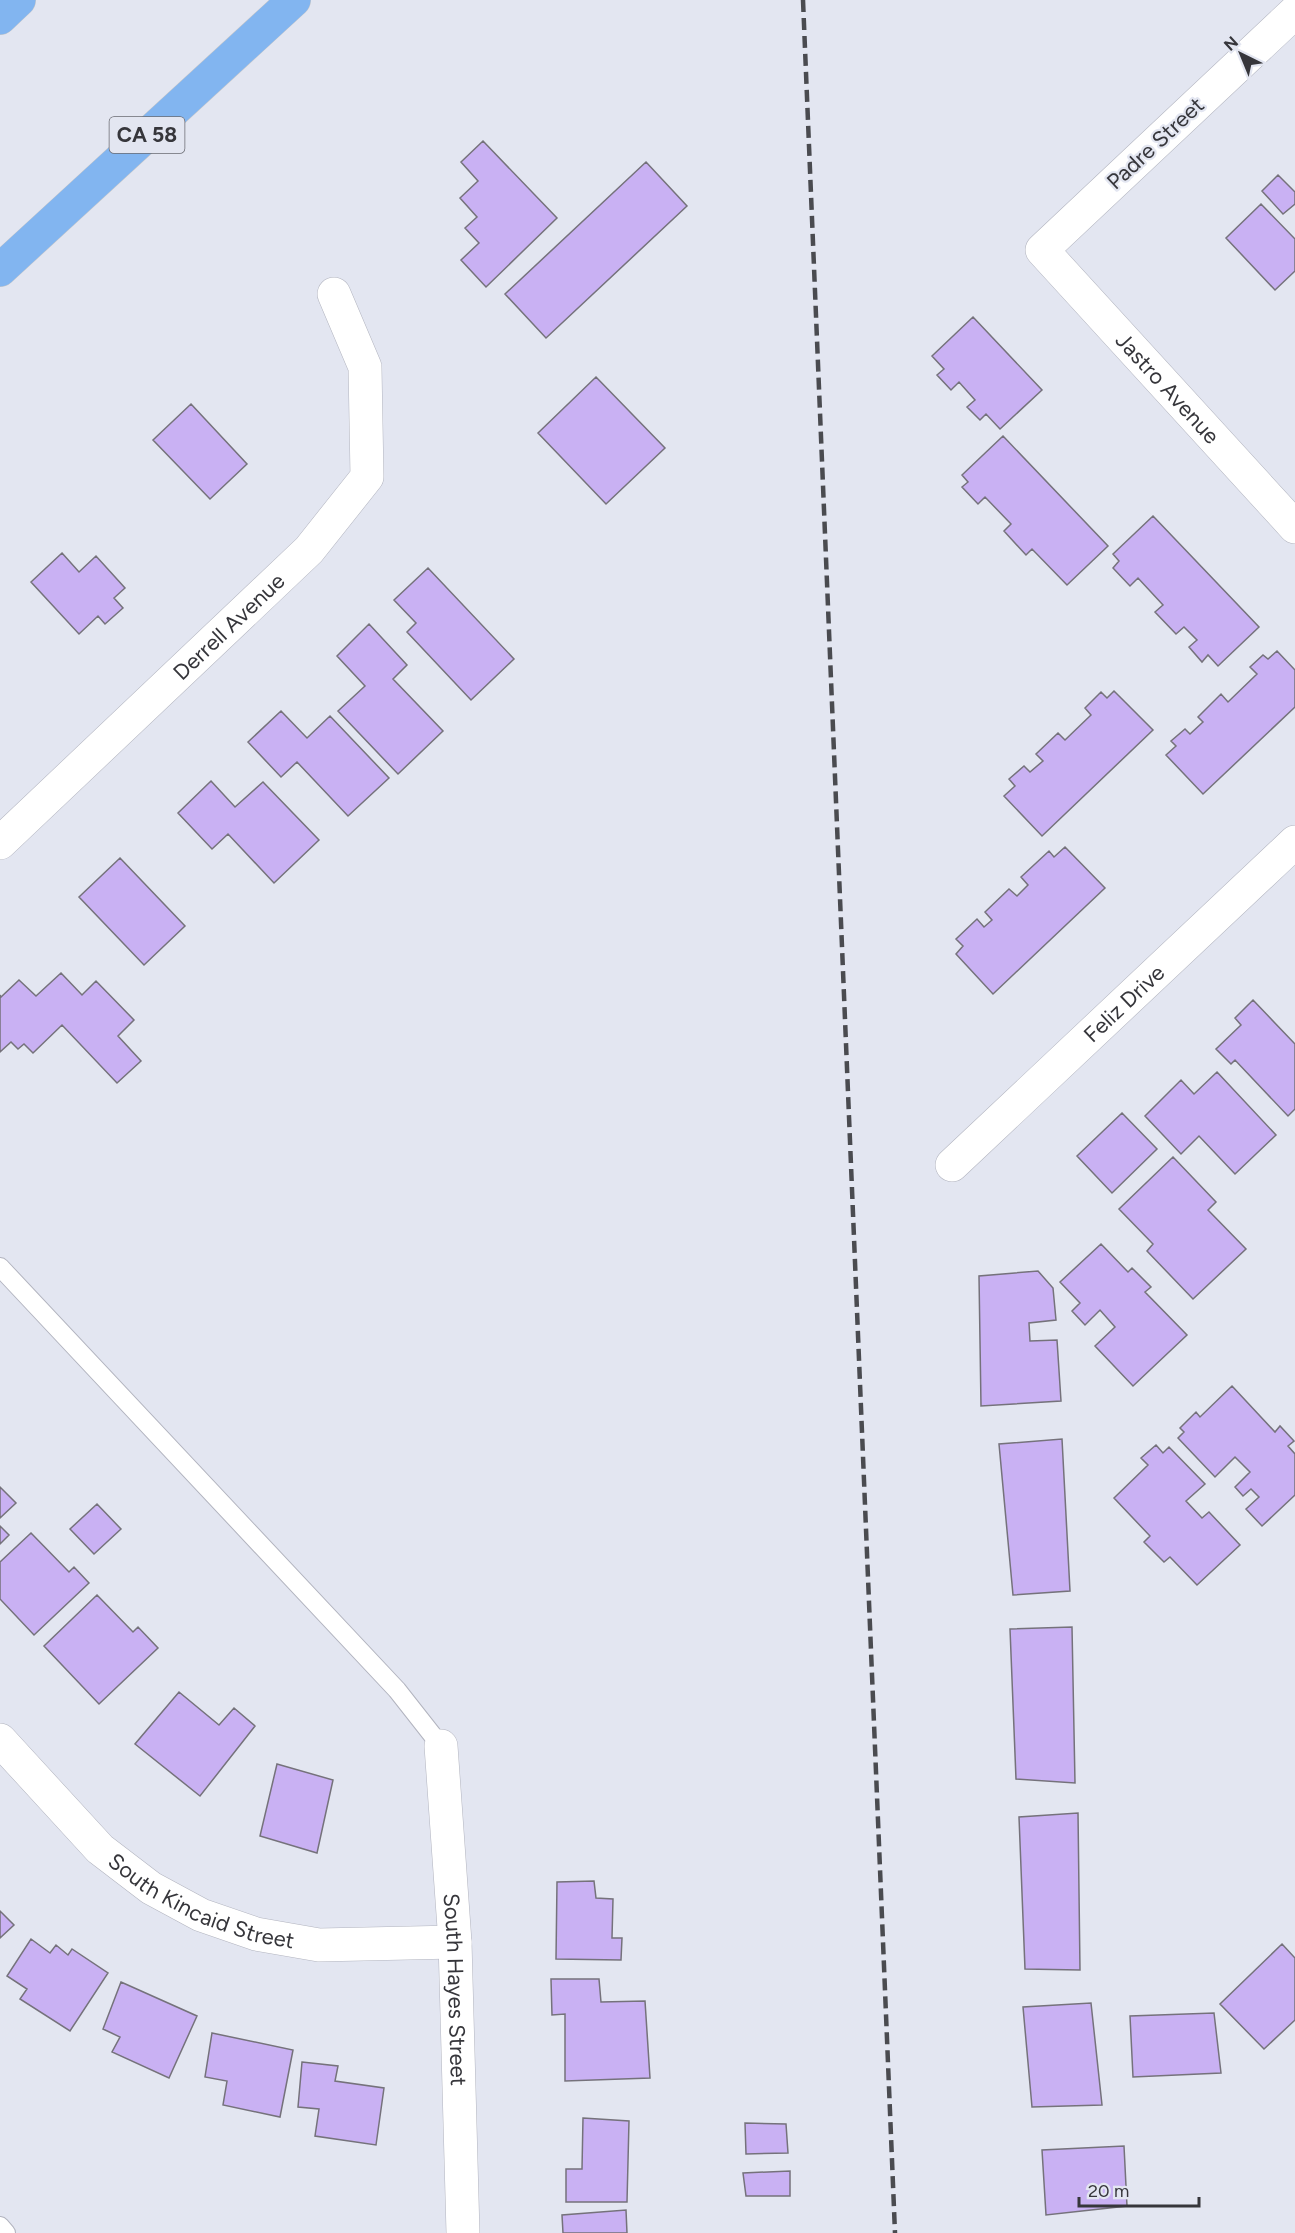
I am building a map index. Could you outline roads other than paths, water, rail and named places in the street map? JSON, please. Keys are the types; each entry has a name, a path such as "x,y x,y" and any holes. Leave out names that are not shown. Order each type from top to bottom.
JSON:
{"highway":[{"path":"0,18 18,0"},
{"name":"CA 58","path":"0,270 294,0"}],"street":[{"name":"Padre Street","path":"1042,250 1295,12"},
{"name":"Jastro Avenue","path":"1042,250 1295,527"},
{"name":"Derrell Avenue","path":"0,843 309,550 367,477 365,367 334,294"},
{"name":"Feliz Drive","path":"952,1165 1295,842"},
{"name":"South Kincaid Street","path":"0,1740 100,1849 151,1888 201,1915 256,1934 319,1945 455,1942"},
{"name":"South Hayes Street","path":"441,1746 455,1942 463,2233"}],"lane":[{"path":"0,1267 397,1690 441,1746"},
{"path":"0,2226 6,2233"}],"railway":[{"path":"803,0 895,2233"}]}
